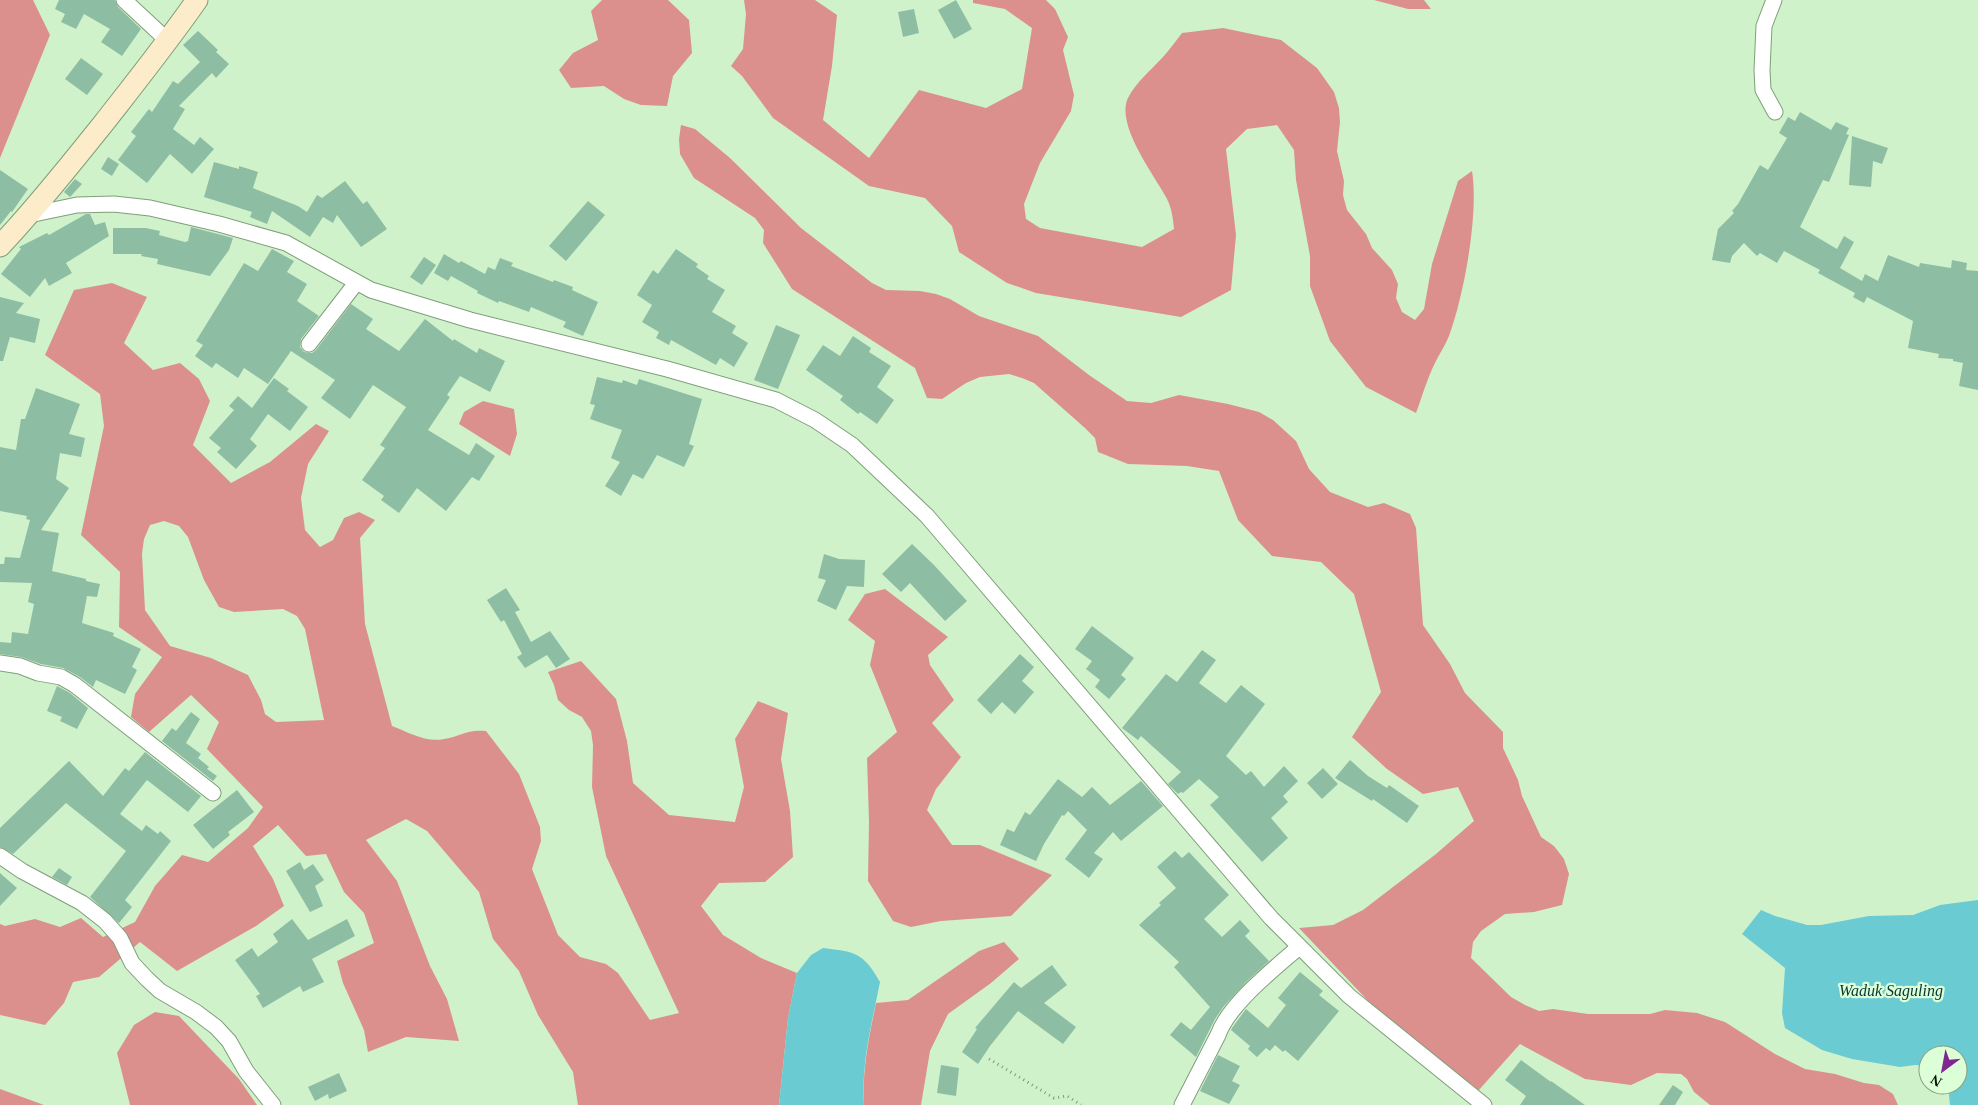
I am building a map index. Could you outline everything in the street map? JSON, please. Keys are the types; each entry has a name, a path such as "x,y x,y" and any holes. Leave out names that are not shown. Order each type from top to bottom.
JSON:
{"main road":[{"path":"0,246 29,216 168,40 197,0"}],"street":[{"path":"124,0 168,40"},
{"path":"1774,0 1764,26 1762,70 1763,90 1775,112"},
{"path":"29,216 77,205 114,204 150,208 228,226 286,243 371,290 470,320 668,370 776,400 815,420 852,445 927,516 1270,918 1349,996 1484,1105"},
{"path":"309,344 356,283"},
{"path":"0,663 20,666 38,673 61,677 75,685 213,793"},
{"path":"0,856 22,871 82,903 105,921 120,938 132,963 153,985 216,1027 228,1041 246,1071 273,1105"},
{"path":"1182,1105 1218,1035 1222,1023 1245,997 1299,947"}],"path":[{"path":"989,1059 1054,1098 1067,1096 1081,1105"}],"shaded area":[{"path":"0,0 33,0 50,35 0,158"},
{"path":"602,0 668,0 689,20 692,53 673,76 667,106 641,105 624,99 604,86 571,88 559,70 573,53 598,40 591,11"},
{"path":"744,0 815,0 837,15 832,66 823,120 869,158 919,90 986,108 1022,89 1032,28 1005,9 973,3 973,0 1046,0 1055,9 1068,37 1063,50 1074,95 1071,111 1040,163 1024,204 1026,219 1040,228 1142,247 1174,229 1169,203 1131,136 1125,109 1131,92 1139,81 1166,54 1182,33 1223,28 1281,40 1317,68 1334,92 1339,108 1340,122 1337,151 1344,181 1343,195 1347,210 1366,234 1372,248 1392,270 1398,284 1396,298 1402,312 1415,320 1424,309 1432,264 1458,181 1472,171 1474,189 1472,231 1460,299 1449,336 1432,369 1416,413 1366,387 1330,341 1310,286 1310,256 1296,180 1294,150 1277,125 1247,129 1226,149 1236,235 1231,290 1181,317 1036,293 1007,283 959,252 952,226 925,198 869,186 773,118 742,76 731,66 743,49 746,14"},
{"path":"1374,0 1424,0 1431,9 1408,9"},
{"path":"681,125 695,129 730,158 801,228 872,283 886,290 920,291 936,294 950,299 979,316 1038,336 1127,401 1151,403 1179,395 1259,412 1273,420 1296,441 1309,469 1330,492 1368,507 1384,503 1410,514 1416,528 1423,625 1450,664 1465,693 1503,732 1503,748 1541,837 1554,846 1564,859 1569,874 1562,905 1534,912 1505,914 1481,931 1473,942 1471,958 1511,997 1539,1011 1553,1009 1588,1014 1650,1014 1665,1010 1697,1013 1725,1022 1775,1054 1805,1069 1879,1085 1893,1094 1898,1105 1710,1105 1694,1092 1687,1079 1681,1074 1657,1073 1631,1085 1585,1079 1520,1044 1478,1091 1372,1005 1299,928 1333,925 1363,910 1436,854 1474,821 1458,787 1423,794 1387,769 1352,737 1381,692 1354,594 1321,562 1272,556 1238,520 1219,471 1187,466 1128,464 1098,452 1095,438 1034,383 1009,374 980,377 966,383 942,399 927,398 915,368 792,289 763,243 764,230 755,218 694,178 680,154 679,139"},
{"path":"112,283 147,297 124,343 153,370 180,363 199,379 210,401 193,445 231,483 270,462 316,424 329,431 308,464 301,498 305,530 320,547 333,540 344,518 359,512 375,520 360,538 365,624 392,726 431,740 450,738 474,731 486,731 519,774 540,827 541,841 532,869 558,935 580,957 606,964 618,973 650,1020 679,1013 606,856 592,787 593,745 591,731 582,717 569,710 558,700 548,672 581,661 616,699 627,741 633,783 669,815 735,822 744,787 735,739 758,701 788,713 781,759 790,811 793,857 765,882 719,883 701,906 723,935 761,958 797,973 788,1018 779,1105 578,1105 573,1072 538,1015 519,971 493,939 479,892 427,831 406,819 366,840 397,881 430,966 447,999 459,1041 406,1037 368,1052 364,1030 343,983 337,961 374,943 364,913 344,892 326,854 306,856 278,825 253,846 273,879 284,906 256,926 177,971 140,942 99,977 73,982 64,1003 45,1025 0,1015 0,924 5,926 35,919 60,927 81,918 103,937 135,922 155,886 182,855 208,862 248,828 263,807 207,749 219,722 191,695 149,732 131,717 135,694 162,657 119,627 120,572 81,535 104,426 100,394 45,355 74,290","holes":["164,521 179,526 188,537 204,580 219,607 234,612 283,609 297,616 305,629 324,720 276,722 265,714 261,700 248,675 211,658 170,646 145,610 142,554 144,539 150,525"]},
{"path":"483,401 514,409 517,434 510,456 459,424 464,412"},
{"path":"885,589 948,637 928,655 930,665 954,700 932,723 961,757 936,789 927,810 952,845 980,845 1052,875 1011,916 941,921 911,927 893,921 868,881 867,758 897,732 870,665 875,641 848,620 865,594"},
{"path":"1004,942 1019,959 991,983 948,1014 930,1051 921,1105 864,1105 865,1066 876,1003 908,1000 979,951"},
{"path":"155,1012 179,1016 239,1079 257,1105 130,1105 117,1053 134,1025"},
{"path":"0,1089 44,1105 0,1105"}],"water":[{"name":"Waduk Saguling","path":"1978,900 1978,1105 1950,1105 1949,1095 1968,1095 1968,1045 1918,1045 1918,1065 1900,1067 1852,1059 1822,1050 1785,1028 1782,1013 1785,968 1742,934 1761,910 1807,925 1821,925 1869,916 1913,915 1940,905"},
{"path":"823,948 857,955 863,959 880,982 866,1058 863,1089 864,1105 779,1105 788,1018 797,973 811,955"}],"building":[{"path":"59,0 115,0 118,7 141,29 122,56 101,42 110,29 84,14 76,29 61,22 65,14 55,9"},
{"path":"956,0 972,29 954,39 938,10"},
{"path":"914,9 919,33 903,37 898,12"},
{"path":"198,31 218,50 216,52 229,64 216,78 212,73 179,106 185,109 173,129 194,145 200,137 214,149 192,174 170,154 147,183 118,160 136,136 131,132 149,109 152,112 173,81 178,84 200,62 183,45"},
{"path":"81,58 103,74 87,95 65,79"},
{"path":"1800,112 1831,130 1836,122 1849,128 1846,134 1849,135 1829,182 1823,180 1800,227 1837,249 1844,236 1854,242 1840,268 1862,281 1865,274 1878,281 1888,255 1919,267 1920,263 1951,268 1952,260 1967,263 1966,270 1978,271 1978,390 1959,386 1963,363 1953,361 1953,359 1938,358 1939,354 1908,348 1913,321 1867,297 1864,303 1853,297 1855,293 1818,273 1820,270 1784,251 1777,263 1760,253 1757,256 1744,243 1732,256 1730,263 1712,260 1718,229 1734,213 1732,211 1760,165 1768,170 1787,138 1779,133 1788,117 1795,121"},
{"path":"1852,136 1888,148 1882,164 1873,161 1871,187 1849,185"},
{"path":"108,157 119,164 112,176 101,169"},
{"path":"214,162 239,169 239,166 258,172 253,188 298,206 307,212 317,195 322,198 345,181 363,204 367,201 387,229 361,247 337,215 333,223 323,217 310,237 272,211 267,224 250,217 252,212 204,197"},
{"path":"0,170 28,189 0,225"},
{"path":"75,179 82,184 70,197 64,192"},
{"path":"588,201 605,215 566,261 549,246"},
{"path":"86,214 90,214 95,225 105,222 109,236 66,263 72,273 49,286 45,278 30,297 1,274 21,249 19,247 47,233 49,235"},
{"path":"191,227 233,238 229,250 210,276 157,264 158,259 141,256 142,254 113,254 113,228 146,228 160,231 159,235 185,242 188,241"},
{"path":"272,249 294,261 287,272 307,284 297,301 319,316 301,339 300,347 304,352 312,353 316,350 351,304 373,319 366,329 399,351 425,319 453,341 454,339 477,353 479,348 505,361 490,392 460,376 447,395 450,397 428,430 469,455 476,443 495,456 479,481 472,477 446,511 417,488 399,513 381,500 384,496 362,480 385,448 380,445 406,407 373,385 350,419 321,398 335,380 291,351 268,384 244,368 238,378 216,363 212,368 195,356 203,345 196,341 244,263 258,271"},
{"path":"676,249 698,264 696,267 709,276 707,279 725,290 712,312 736,326 732,333 748,343 734,367 720,358 716,365 671,340 669,345 656,338 659,332 642,322 652,305 637,295 653,270 658,274"},
{"path":"444,254 459,263 461,261 485,274 488,267 495,270 500,258 513,263 511,266 553,282 554,280 573,287 572,290 598,302 583,336 563,327 566,322 531,307 529,312 499,301 498,303 477,293 478,291 451,276 448,281 434,273"},
{"path":"424,257 436,265 422,285 410,277"},
{"path":"0,297 24,303 16,313 40,319 35,343 10,337 3,361 0,361"},
{"path":"776,325 800,335 778,389 754,380"},
{"path":"853,336 871,348 869,352 891,366 877,387 894,400 877,424 860,412 858,414 840,400 843,396 806,370 823,345 840,356"},
{"path":"597,377 622,383 623,380 637,385 639,379 702,399 689,444 694,446 684,467 657,455 643,479 633,474 621,496 605,486 620,462 611,458 622,430 590,419 595,405 590,404"},
{"path":"274,378 308,407 290,431 268,414 250,439 257,446 236,469 217,452 221,448 209,438 234,410 229,406 238,396 252,408"},
{"path":"36,388 80,404 69,434 85,438 81,457 60,453 56,479 69,488 41,530 59,533 52,571 100,584 97,597 87,596 82,623 114,633 113,636 141,649 132,667 137,670 125,694 96,680 93,687 63,668 41,664 21,657 0,654 0,642 11,643 12,632 28,634 34,604 28,602 32,583 0,582 0,564 4,564 5,557 20,558 30,520 26,519 27,516 0,511 0,447 16,450 21,419 25,419"},
{"path":"912,544 967,601 945,621 910,583 901,592 882,574"},
{"path":"824,554 839,559 865,560 864,587 847,586 836,610 817,601 826,580 818,578"},
{"path":"506,588 520,610 515,612 531,642 550,631 570,659 556,668 547,655 525,668 517,657 522,654 504,620 501,622 487,600"},
{"path":"1092,626 1134,658 1121,675 1126,679 1109,699 1095,687 1100,680 1086,669 1092,661 1075,649"},
{"path":"1202,650 1216,660 1199,683 1226,703 1241,685 1265,704 1226,756 1246,775 1251,771 1264,787 1284,766 1298,781 1283,796 1288,802 1271,818 1288,838 1262,862 1210,805 1219,797 1199,779 1183,793 1178,794 1168,784 1181,772 1141,736 1138,740 1122,728 1166,674 1177,682"},
{"path":"1020,654 1034,667 1022,681 1034,692 1015,714 1002,702 991,714 977,700"},
{"path":"57,686 70,693 88,708 77,729 60,721 62,717 47,711"},
{"path":"191,712 200,719 186,743 201,754 198,758 209,767 207,769 217,776 213,781 162,741 172,728 176,731"},
{"path":"145,752 201,796 188,812 147,780 120,814 142,831 146,825 158,834 160,831 171,841 125,900 132,907 119,923 90,897 126,851 66,803 13,854 0,847 0,828 69,761 103,796 125,768 129,771"},
{"path":"1350,760 1368,776 1387,788 1389,785 1419,806 1407,823 1373,799 1372,801 1335,778"},
{"path":"1323,768 1338,784 1322,799 1307,783"},
{"path":"1058,779 1082,797 1092,787 1110,805 1141,781 1163,806 1121,841 1113,832 1094,853 1103,859 1089,878 1065,859 1087,830 1068,811 1064,816 1062,815 1036,861 1000,845 1007,829 1014,832 1025,812 1030,815"},
{"path":"237,790 254,812 228,832 230,835 213,849 193,825"},
{"path":"1175,851 1182,858 1189,852 1229,895 1204,919 1222,937 1240,920 1250,931 1245,936 1269,961 1224,1006 1215,1019 1196,1057 1170,1035 1181,1022 1191,1030 1210,1007 1174,967 1179,962 1139,925 1176,888 1157,867"},
{"path":"300,862 304,870 313,864 324,880 315,886 323,906 310,912 286,871"},
{"path":"59,868 72,877 67,885 52,877"},
{"path":"0,873 17,888 0,906"},
{"path":"292,919 308,940 347,919 355,936 312,959 324,982 303,992 300,986 263,1008 256,996 260,994 235,960 252,948 258,957 278,942 273,934"},
{"path":"1052,965 1067,985 1044,1003 1076,1027 1063,1044 1018,1011 978,1064 962,1052 977,1029 975,1028 1014,982 1021,988"},
{"path":"1300,972 1323,991 1319,995 1339,1011 1298,1061 1285,1050 1283,1052 1275,1045 1270,1051 1266,1048 1257,1057 1248,1049 1250,1046 1231,1030 1232,1028 1246,1009 1268,1028 1286,1005 1278,998"},
{"path":"1218,1055 1240,1066 1232,1081 1240,1085 1229,1104 1200,1091"},
{"path":"1521,1060 1585,1105 1520,1105 1526,1096 1505,1080"},
{"path":"941,1065 959,1068 956,1096 937,1093"},
{"path":"339,1073 347,1091 329,1099 328,1094 315,1101 308,1087"},
{"path":"1673,1085 1683,1092 1675,1105 1659,1105"}]}
